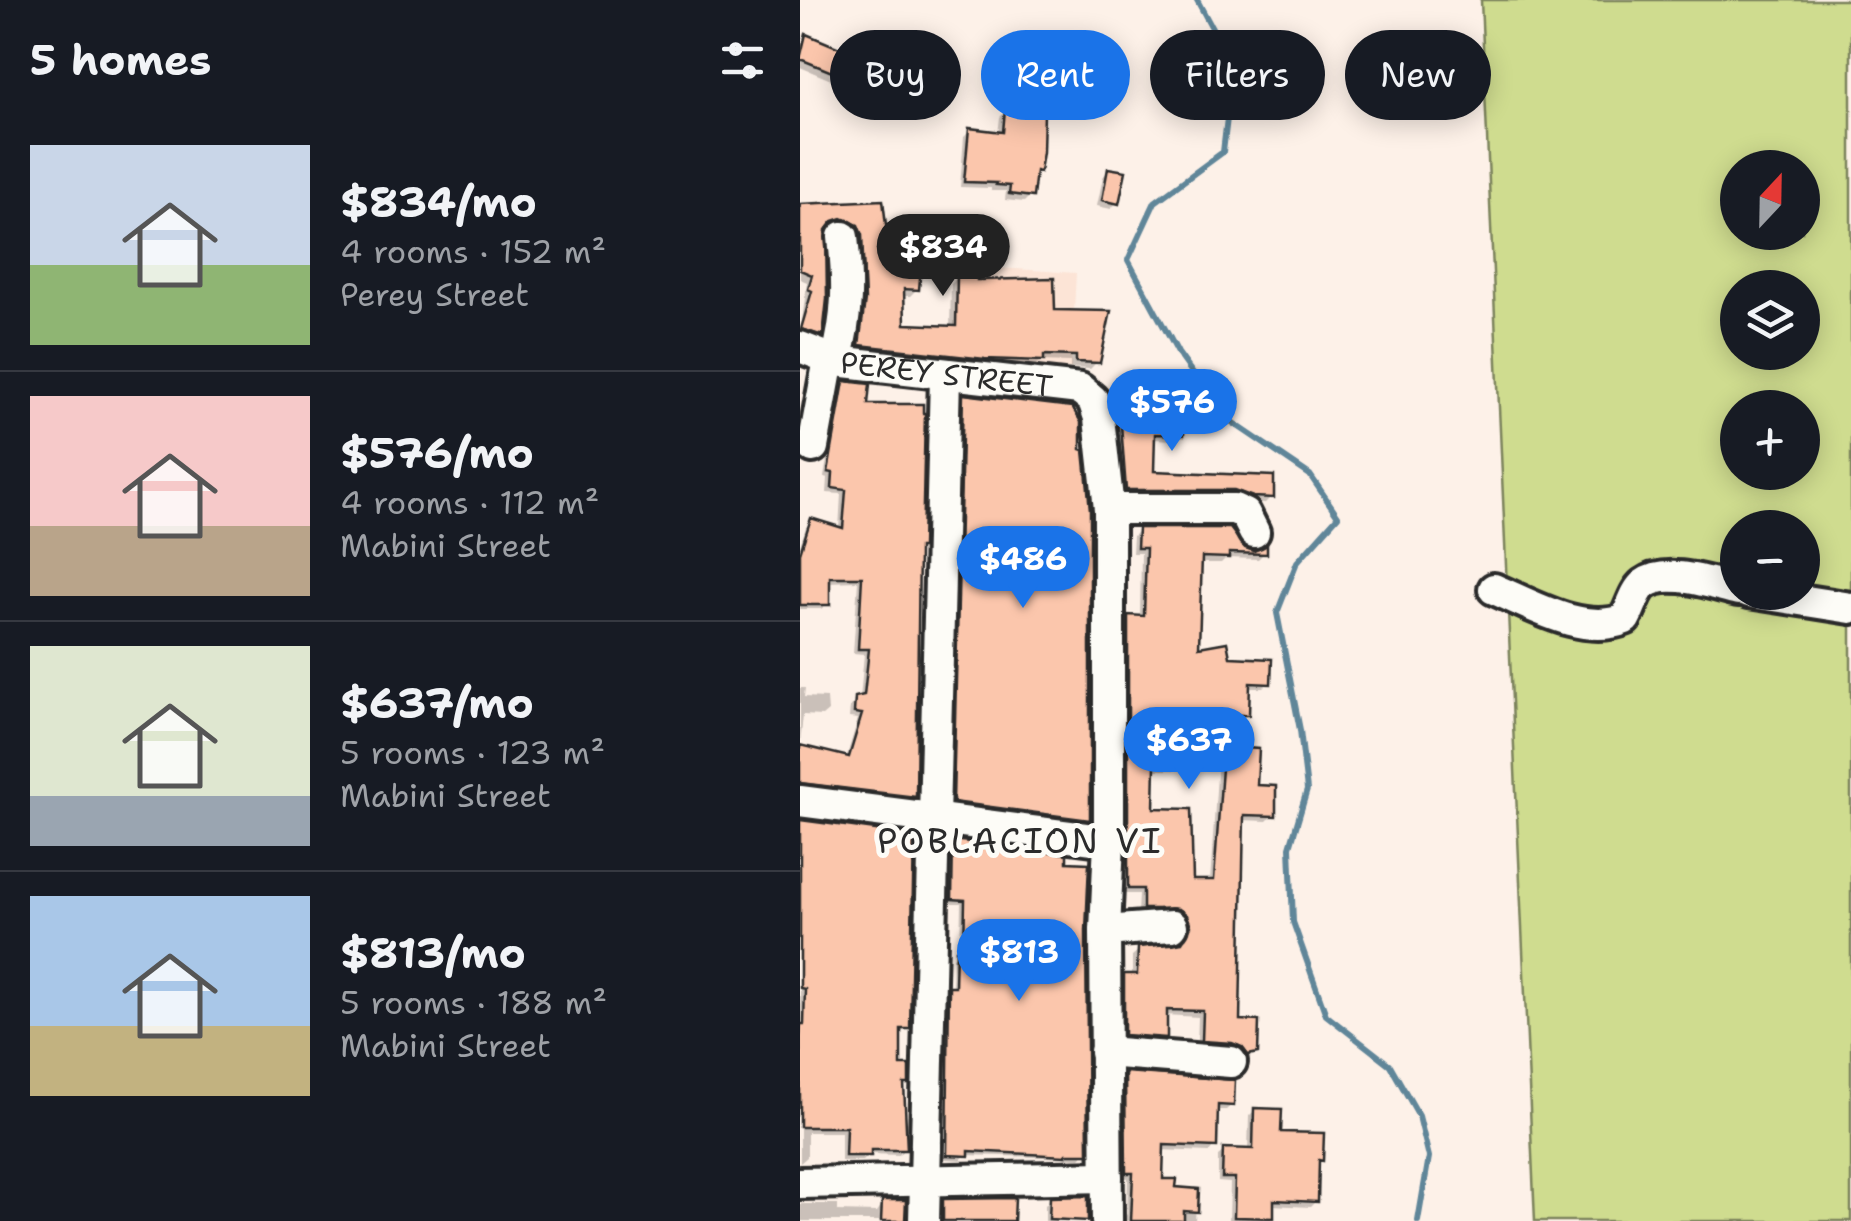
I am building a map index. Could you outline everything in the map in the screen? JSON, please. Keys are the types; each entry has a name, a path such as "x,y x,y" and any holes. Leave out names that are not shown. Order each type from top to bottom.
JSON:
{"street":[{"path":"813,446 819,355 846,321 849,288 843,236"},
{"name":"PEREY STREET","path":"819,355 944,376 1080,389 1093,400 1100,418 1109,509"},
{"path":"924,1221 944,376"},
{"path":"1107,1221 1109,509 1234,509 1245,514 1254,532"},
{"path":"1494,589 1550,612 1592,624 1611,624 1625,619 1645,583 1674,578 1720,587"},
{"path":"1820,603 1851,608"},
{"path":"800,802 1110,841"},
{"path":"1105,931 1172,926"},
{"path":"1106,1052 1231,1062"},
{"path":"800,1183 1107,1178"}],"shaded area":[{"path":"955,265 1076,273 1071,368 954,370"}],"green space":[{"path":"1481,0 1851,0 1851,1221 1535,1221 1486,120 1491,120 1491,30 1482,30"}],"building":[{"path":"806,34 830,44 830,71 800,59"},
{"path":"1004,120 1044,120 1043,152 1033,197 1009,194 1010,186 997,183 964,182 969,128 1003,132"},
{"path":"1108,168 1126,171 1119,204 1102,200"},
{"path":"883,200 886,225 913,227 911,252 922,253 919,290 904,289 905,324 956,326 957,275 977,275 977,280 1054,278 1055,310 1111,311 1100,363 1076,362 1076,356 1044,355 1044,361 985,359 859,345 865,300 862,235 858,225 842,218 826,230 823,336 801,329 812,291 808,289 812,275 800,270 800,204"},
{"path":"844,381 870,384 868,404 923,404 925,413 916,797 800,783 800,745 849,757 862,714 854,713 855,697 864,695 869,649 858,649 862,577 830,577 830,605 800,605 800,553 811,518 843,528 846,490 832,488 833,473 828,472"},
{"path":"963,394 1072,407 1081,422 1090,510 1090,820 953,802"},
{"path":"1119,398 1185,404 1184,435 1155,434 1154,471 1274,476 1274,498 1253,497 1234,490 1126,490"},
{"path":"1138,528 1230,528 1245,548 1254,551 1267,545 1267,554 1202,557 1199,647 1227,642 1230,657 1272,659 1271,684 1250,683 1249,715 1227,715 1230,747 1259,749 1257,785 1276,786 1276,816 1244,815 1240,1020 1259,1021 1258,1053 1248,1055 1232,1043 1202,1041 1203,1011 1167,1010 1167,1038 1124,1035 1124,974 1137,974 1138,947 1182,942 1191,926 1187,915 1179,909 1143,909 1143,889 1128,889 1128,615 1144,616 1146,548 1137,548","holes":["1189,752 1223,754 1214,880 1193,880 1191,809 1154,808 1155,765 1190,765"]},
{"path":"800,820 914,835 910,1029 901,1029 901,1065 909,1065 909,1084 904,1084 907,1150 871,1150 871,1156 845,1156 846,1127 800,1127 800,1038 805,989 800,988"},
{"path":"953,840 1067,854 1067,862 1089,863 1088,1154 969,1151 969,1156 947,1155 949,986 955,986 956,950 964,950 965,900 952,899"},
{"path":"1125,1072 1235,1080 1234,1106 1218,1105 1217,1147 1164,1145 1163,1179 1177,1179 1176,1187 1199,1189 1198,1212 1184,1211 1184,1221 1131,1221 1133,1173 1126,1173"},
{"path":"1254,1108 1282,1109 1281,1132 1324,1133 1318,1202 1274,1200 1274,1218 1234,1217 1235,1178 1222,1178 1223,1148 1253,1149"},
{"path":"1088,1196 1088,1221 1049,1219 1050,1197"},
{"path":"1015,1198 1014,1221 943,1221 943,1199"},
{"path":"882,1200 906,1200 905,1221 881,1221"}],"waterway":[{"path":"1197,0 1233,67 1223,152 1155,202 1128,260 1178,353 1223,416 1310,475 1338,516 1297,562 1277,613 1300,730 1307,790 1290,847 1293,922 1326,1015 1390,1065 1419,1116 1429,1157 1418,1221"}],"district":[{"name":"POBLACION VI","path":"1020,840"}]}
